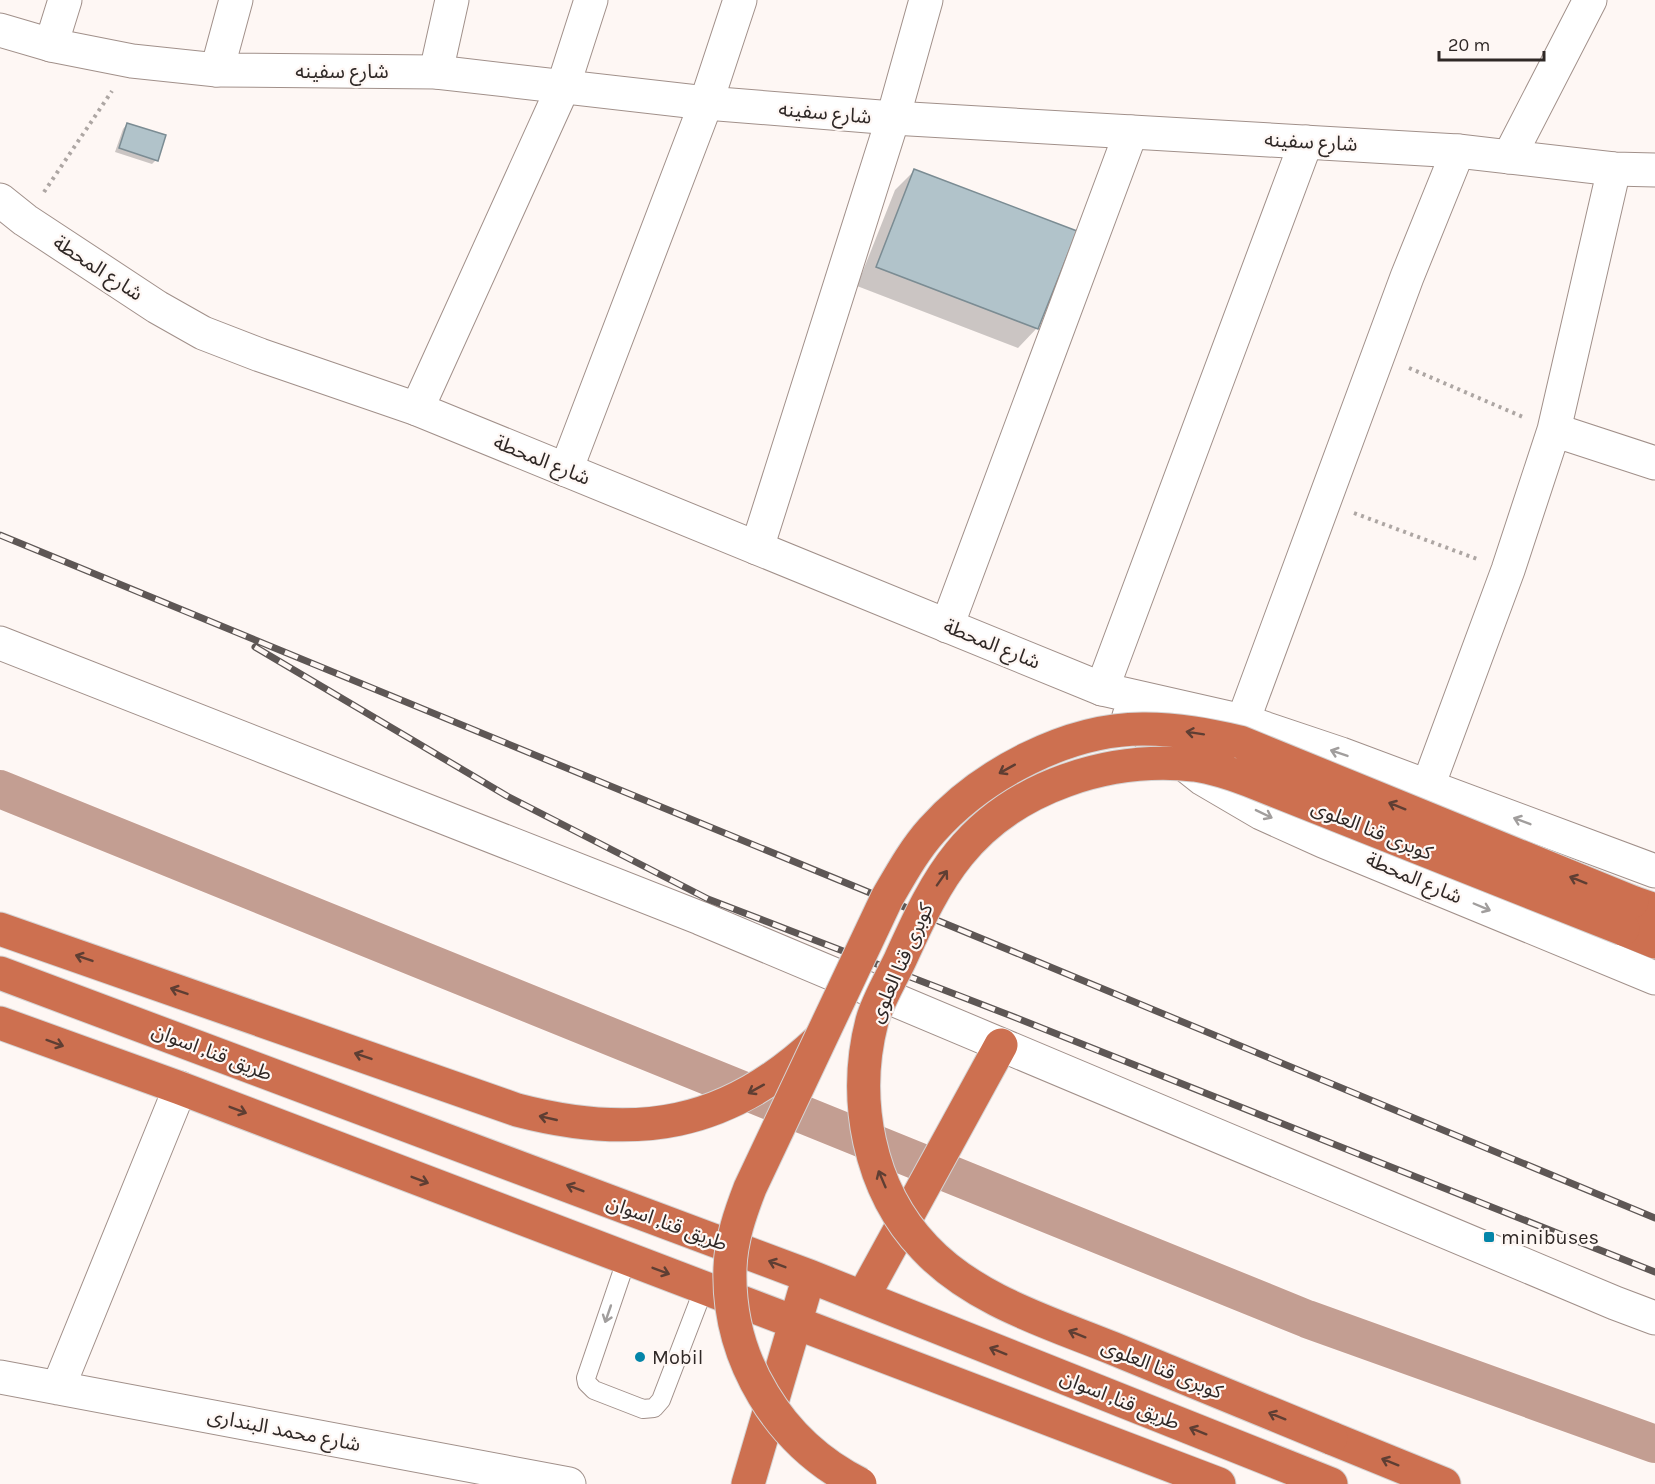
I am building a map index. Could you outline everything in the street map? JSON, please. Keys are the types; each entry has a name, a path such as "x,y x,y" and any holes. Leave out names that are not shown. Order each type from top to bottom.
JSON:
{"highway":[{"name":"كوبرى قنا العلوى","path":"860,1484 844,1476 806,1447 778,1418 755,1384 740,1346 731,1307 730,1266 736,1226 750,1188 819,1040 887,898 907,862 932,830 963,801 1002,771 1046,749 1094,735 1143,729 1192,731 1240,742 1637,914 1655,942"},
{"name":"كوبرى قنا العلوى","path":"1444,1484 1044,1320 981,1291 957,1276 924,1248 900,1215 881,1179 869,1139 863,1099 864,1058 873,1017 918,919 937,884 960,852 988,825 1020,801 1055,783 1093,772 1132,766 1197,765 1238,777 1637,914"},
{"path":"0,929 517,1110 591,1125 629,1126 667,1122 700,1114 734,1101 764,1084 793,1064 819,1040"},
{"name":"طريق قنا, اسوان","path":"0,973 809,1276 1330,1484"},
{"path":"0,1023 180,1088 1219,1484"},
{"path":"863,1297 1001,1045"},
{"path":"627,1258 643,1214"},
{"path":"704,1288 720,1243"},
{"path":"748,1484 809,1276"}],"street":[{"path":"51,45 65,0"},
{"path":"217,70 236,0"},
{"path":"436,72 452,0"},
{"path":"417,409 562,87 591,0"},
{"path":"566,470 706,103 740,0"},
{"path":"757,548 893,118 926,0"},
{"path":"1509,157 1590,0"},
{"name":"شارع سفينه","path":"0,30 51,45 132,61 217,70 436,72 706,103 893,118 1458,151 1614,169 1655,170"},
{"path":"947,626 1131,132"},
{"path":"1102,689 1306,142"},
{"path":"1243,721 1407,277 1458,151"},
{"path":"1428,786 1508,570 1554,430 1614,169"},
{"name":"شارع المحطة","path":"0,200 13,220 202,333 417,409 1102,689 1243,721 1341,754 1655,871"},
{"path":"1554,430 1655,463"},
{"path":"0,643 700,918 1655,1318"},
{"name":"شارع المحطة","path":"1102,689 1150,737 1203,778 1261,813 1323,841 1655,978"},
{"path":"58,1388 180,1088"},
{"name":"شارع محمد البندارى","path":"0,1377 569,1484"}],"lane":[{"path":"627,1258 586,1378 587,1383 594,1390 643,1409 654,1408 661,1400 704,1288"}],"path":[{"path":"13,220 132,61"},
{"path":"1380,355 1554,430"},
{"path":"1324,501 1508,570"}],"building":[{"path":"127,123 166,135 158,161 119,148"},
{"path":"914,169 1077,231 1038,329 876,267"}],"waterway":[{"path":"0,789 1307,1319 1655,1444"}],"railway":[{"path":"0,535 1655,1218"},
{"path":"255,647 507,796 708,899 1009,1015 1655,1272"}],"place":[{"name":"minibuses","path":"1489,1237"},
{"name":"Mobil","path":"640,1357"}]}
